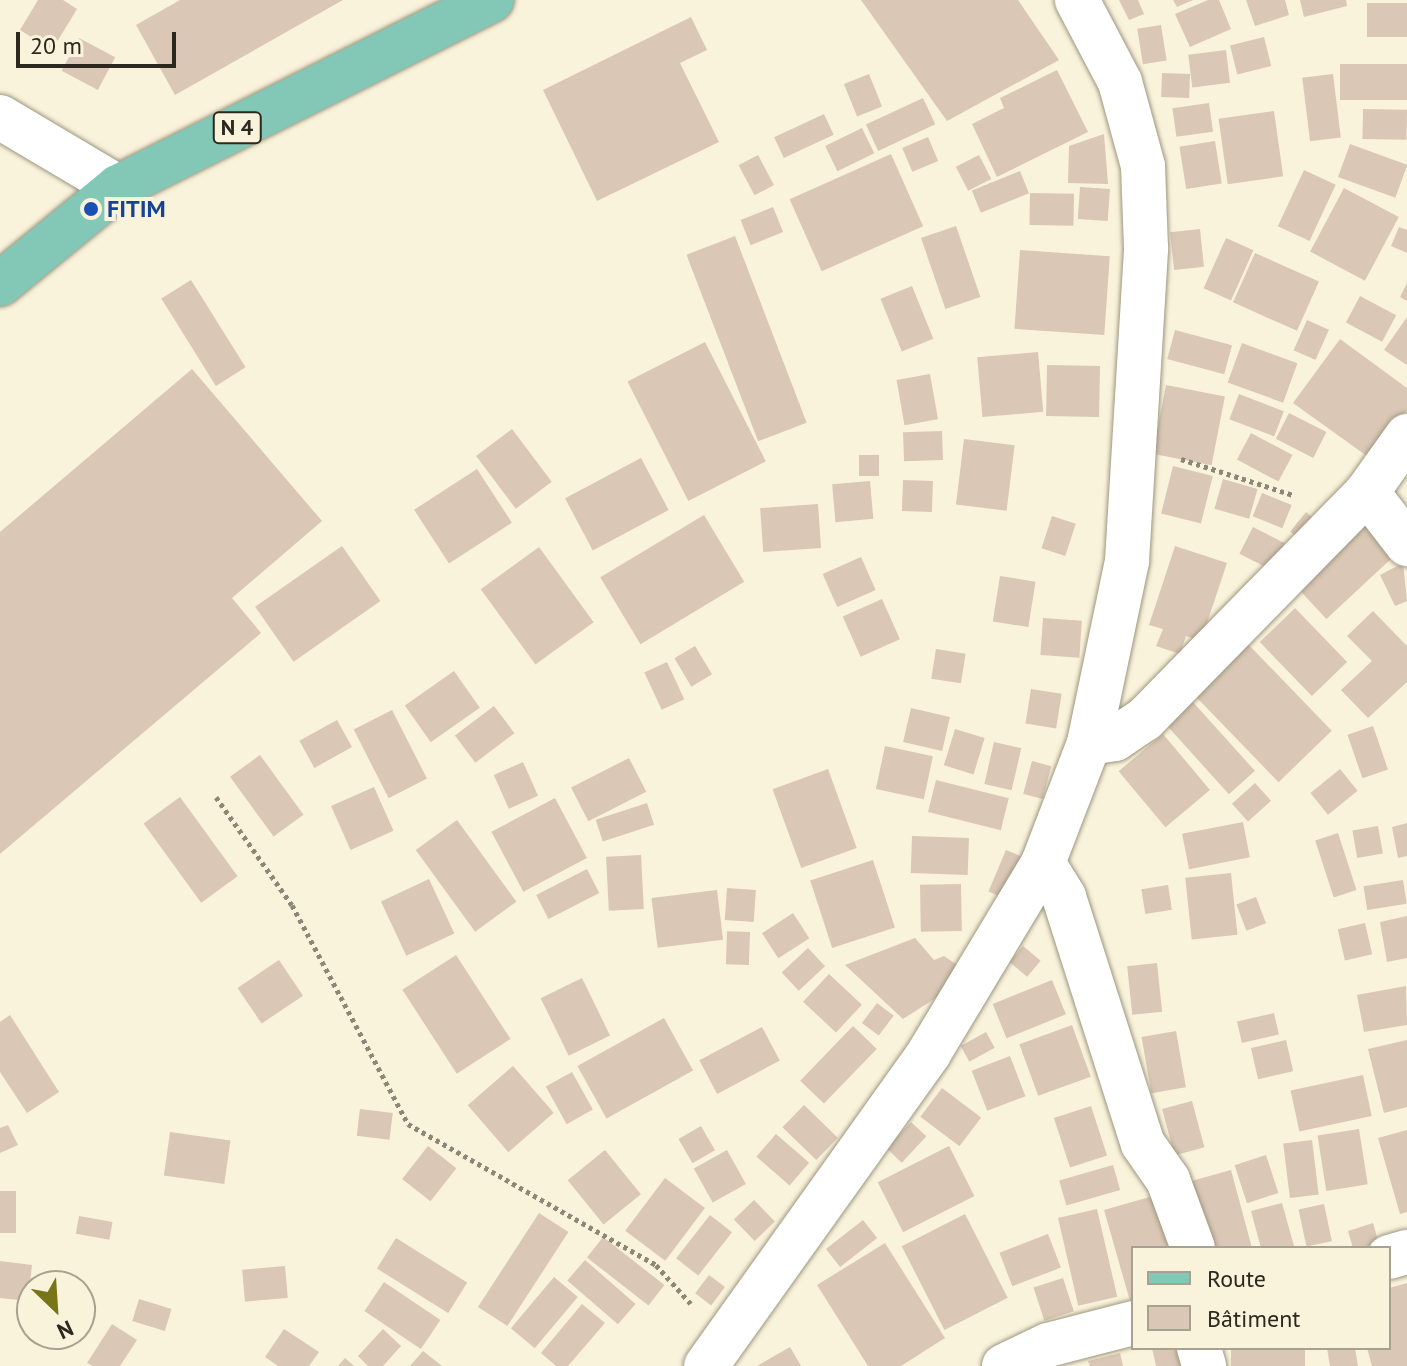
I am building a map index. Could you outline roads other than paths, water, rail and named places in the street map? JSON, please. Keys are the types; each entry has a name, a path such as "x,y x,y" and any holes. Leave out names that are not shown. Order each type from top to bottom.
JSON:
{"main road":[{"name":"N 4","path":"0,284 118,187 492,0"}],"street":[{"path":"716,1352 929,1053 1043,863 1089,743 1127,561 1146,248 1143,166 1120,82 1077,0"},
{"path":"0,117 118,187"},
{"path":"1089,743 1115,739 1145,719 1353,506 1407,436"},
{"path":"1353,506 1407,544"},
{"path":"1043,863 1064,897 1143,1144 1168,1180 1192,1246"},
{"path":"1004,1366 1048,1345 1131,1324"}],"place":[{"name":"FITIM","path":"91,209"}]}
